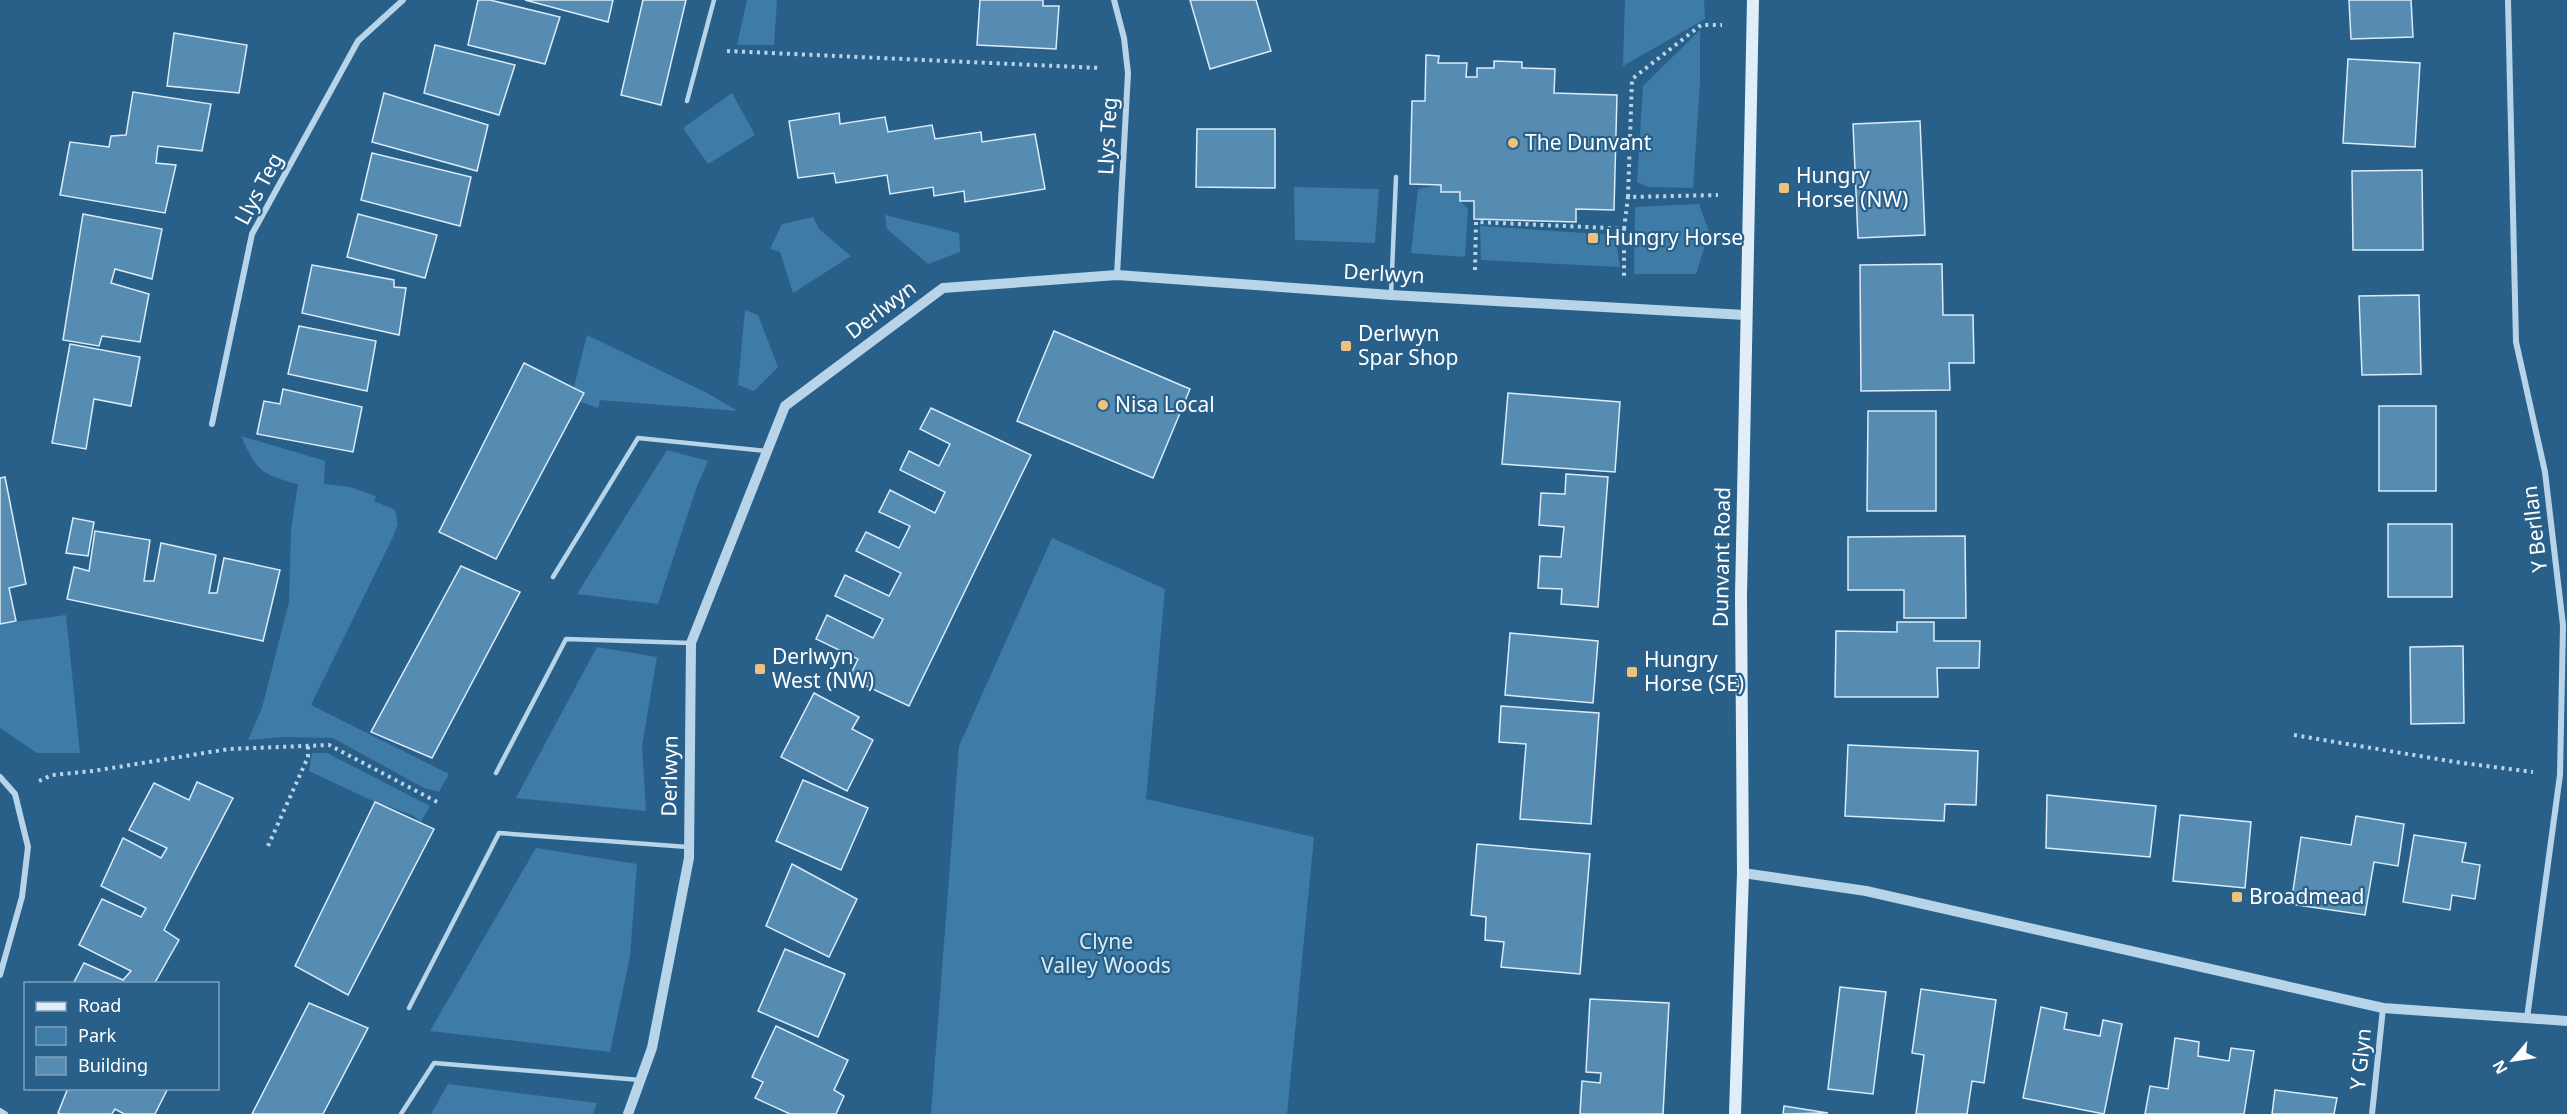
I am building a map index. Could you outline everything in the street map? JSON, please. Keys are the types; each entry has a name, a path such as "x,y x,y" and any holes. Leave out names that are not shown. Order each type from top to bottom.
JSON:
{"main road":[{"name":"Dunvant Road","path":"1735,1114 1743,873 1741,596 1753,0"}],"street":[{"name":"Llys Teg","path":"212,424 252,234 358,41 404,0"},
{"name":"Llys Teg","path":"1113,0 1124,38 1128,73 1117,275"},
{"name":"Y Berllan","path":"2508,0 2516,342 2545,472 2563,625 2560,775 2527,1018"},
{"name":"Derlwyn","path":"628,1114 652,1048 689,858 692,643 785,406 943,288 1117,275 1391,295 1745,315"},
{"path":"0,777 15,794 27,847 22,897 0,975"},
{"path":"1743,873 1866,891 2383,1008 2567,1020"},
{"name":"Y Glyn","path":"2372,1114 2383,1008"},
{"path":"0,1111 5,1114"}],"lane":[{"path":"687,101 703,50 714,0"},
{"path":"1391,295 1396,177"},
{"path":"553,577 638,438 768,451"},
{"path":"496,773 566,639 692,643"},
{"path":"409,1008 499,833 688,848"},
{"path":"401,1114 434,1063 640,1080"}],"path":[{"path":"1624,307 1624,229 1628,197 1632,79 1701,25 1754,26"},
{"path":"703,50 1088,66 1128,73"},
{"path":"1628,197 1694,197 1749,193"},
{"path":"1473,298 1476,222 1624,229"},
{"path":"2294,735 2455,762 2560,775"},
{"path":"268,846 308,757 308,745"},
{"path":"15,794 52,775 93,771 229,749 329,745 439,803"}],"green space":[{"path":"747,0 777,0 774,45 737,45"},
{"path":"1625,0 1704,0 1705,19 1623,66"},
{"path":"1700,30 1700,82 1693,188 1648,187 1637,182 1643,86"},
{"path":"732,93 755,135 708,164 683,128"},
{"path":"1441,185 1441,192 1460,192 1460,201 1468,209 1465,257 1411,253 1418,189"},
{"path":"1294,187 1379,189 1375,243 1295,240"},
{"path":"1699,204 1709,232 1696,274 1634,274 1635,207"},
{"path":"885,215 959,233 960,252 928,264 887,229"},
{"path":"813,217 819,229 851,256 793,293 780,252 770,249 782,224"},
{"path":"1480,226 1615,235 1620,267 1481,260"},
{"path":"745,310 758,315 778,367 754,391 738,385"},
{"path":"587,335 707,393 738,411 600,400 598,408 581,402 584,393 574,387"},
{"path":"241,436 325,461 324,484 350,487 376,496 374,501 395,510 398,524 392,539 311,705 449,774 439,792 424,788 333,738 283,737 248,740 262,708 289,602 291,530 298,484 267,474 261,469 251,457"},
{"path":"667,450 708,461 697,486 658,604 577,594"},
{"name":"Clyne Valley Woods","path":"1052,538 1165,589 1146,799 1314,837 1287,1114 931,1114 959,746"},
{"path":"66,615 80,753 37,753 0,728 0,624"},
{"path":"597,647 657,657 642,746 646,811 516,798"},
{"path":"312,753 327,753 430,806 421,822 412,815 375,802 309,771"},
{"path":"536,848 637,864 630,956 610,1052 430,1031"},
{"path":"448,1084 597,1103 593,1114 431,1114"}],"building":[{"path":"478,0 490,0 560,17 545,64 468,45"},
{"path":"525,0 613,0 608,22"},
{"path":"643,0 686,0 661,105 621,95"},
{"path":"980,0 1043,0 1043,6 1059,6 1056,49 977,45"},
{"path":"1190,0 1256,0 1271,51 1210,69"},
{"path":"2349,0 2411,0 2413,37 2351,39"},
{"path":"174,33 247,45 239,93 167,86"},
{"path":"435,45 515,65 499,115 424,93"},
{"name":"The Dunvant","path":"1426,55 1439,56 1438,63 1467,63 1466,77 1477,77 1477,68 1494,68 1494,61 1522,62 1522,68 1555,69 1554,93 1617,95 1614,210 1576,209 1576,222 1474,219 1474,201 1460,201 1460,192 1441,192 1441,185 1410,184 1412,101 1425,101"},
{"path":"2348,59 2420,63 2415,147 2343,143"},
{"path":"133,92 211,104 202,151 158,146 156,163 176,165 165,213 60,195 70,142 109,147 111,136 126,135"},
{"path":"384,93 488,125 477,171 372,142"},
{"path":"839,113 840,124 885,117 888,132 932,125 935,139 981,132 982,142 1035,134 1045,189 965,202 964,191 934,196 933,187 890,194 887,175 836,183 834,173 798,178 789,121"},
{"path":"1920,121 1925,235 1858,238 1853,124"},
{"path":"1197,129 1275,129 1275,188 1196,187"},
{"path":"372,153 471,177 460,226 361,200"},
{"path":"2422,170 2423,250 2353,250 2352,171"},
{"path":"83,214 162,229 152,279 115,269 111,283 149,294 140,342 102,336 99,346 63,340"},
{"path":"358,214 437,235 425,278 347,257"},
{"path":"1942,264 1943,315 1973,315 1974,363 1949,363 1950,390 1861,391 1860,265"},
{"path":"312,265 394,280 394,287 406,288 399,335 302,313"},
{"path":"2419,295 2421,374 2362,375 2359,296"},
{"path":"299,326 376,341 367,391 288,374"},
{"name":"Nisa Local","path":"1054,331 1190,389 1153,478 1017,421"},
{"path":"70,344 140,357 131,406 94,399 86,449 52,443"},
{"path":"524,363 584,393 496,559 439,532"},
{"path":"283,389 362,407 353,452 257,434 264,401 280,404"},
{"path":"1508,393 1620,402 1615,472 1502,464"},
{"path":"2379,406 2436,406 2436,491 2379,491"},
{"path":"931,408 1031,455 909,706 849,678 858,659 816,639 827,615 873,638 883,619 835,596 845,575 889,596 901,573 856,551 866,532 899,548 910,526 879,512 890,490 935,513 945,492 900,470 909,451 939,466 950,444 920,429"},
{"path":"1868,411 1936,411 1936,511 1867,511"},
{"path":"1566,474 1608,477 1598,607 1561,604 1562,589 1538,588 1540,556 1561,557 1564,527 1539,525 1541,493 1565,494"},
{"path":"5,477 26,584 9,588 16,621 0,624 0,478"},
{"path":"73,518 94,522 88,556 66,553"},
{"path":"2388,524 2452,524 2452,597 2388,597"},
{"path":"95,531 150,540 144,581 154,581 161,543 216,555 209,593 217,593 224,558 280,570 263,641 67,599 74,567 89,571"},
{"path":"1965,536 1966,618 1904,618 1904,590 1848,590 1848,537"},
{"path":"461,566 520,592 432,758 371,732"},
{"path":"1897,622 1934,622 1934,641 1980,641 1979,668 1937,668 1938,697 1835,697 1836,631 1897,632"},
{"path":"1510,633 1598,641 1593,703 1505,695"},
{"path":"2463,646 2464,723 2411,724 2410,647"},
{"path":"814,693 859,717 852,729 873,740 847,791 781,757"},
{"path":"1501,706 1599,713 1591,824 1520,819 1526,744 1499,742"},
{"path":"1848,745 1978,751 1976,805 1945,804 1944,821 1845,816"},
{"path":"803,780 868,808 841,870 776,841"},
{"path":"197,782 233,798 164,930 179,940 155,982 74,982 84,963 123,980 131,971 79,945 102,899 141,917 146,908 101,886 123,838 161,858 167,848 129,830 154,783 189,800"},
{"path":"2047,795 2156,806 2150,857 2046,848"},
{"path":"375,802 434,829 348,995 295,966"},
{"path":"2180,815 2251,822 2245,888 2173,881"},
{"path":"2356,816 2404,824 2398,866 2374,862 2365,915 2291,904 2301,837 2351,845"},
{"path":"2414,835 2466,843 2462,862 2480,865 2475,899 2452,895 2450,910 2403,902"},
{"path":"1477,844 1590,854 1580,974 1501,967 1504,942 1485,940 1486,917 1471,915"},
{"path":"792,864 857,899 829,957 766,926"},
{"path":"785,949 845,974 818,1037 758,1011"},
{"path":"1840,987 1886,992 1873,1094 1828,1089"},
{"path":"1921,989 1996,1000 1984,1083 1972,1081 1967,1114 1916,1114 1924,1055 1912,1053"},
{"path":"1590,999 1669,1003 1663,1114 1580,1114 1582,1081 1600,1083 1601,1073 1586,1072"},
{"path":"309,1003 368,1028 323,1114 252,1114"},
{"path":"2041,1007 2067,1013 2064,1029 2100,1036 2103,1020 2122,1024 2104,1114 2023,1098"},
{"path":"776,1026 848,1060 834,1090 844,1096 836,1114 790,1114 755,1098 763,1082 752,1077"},
{"path":"2175,1038 2199,1042 2198,1056 2229,1061 2231,1048 2254,1051 2244,1114 2145,1114 2150,1086 2168,1089"},
{"path":"67,1090 167,1090 155,1114 124,1114 115,1109 112,1114 58,1113"},
{"path":"2275,1090 2337,1098 2334,1114 2272,1114"},
{"path":"1784,1106 1828,1113 1783,1114"}],"place":[{"name":"The Dunvant","path":"1513,143"},
{"name":"Hungry Horse (NW)","path":"1784,188"},
{"name":"Hungry Horse","path":"1593,238"},
{"name":"Derlwyn Spar Shop","path":"1346,346"},
{"name":"Nisa Local","path":"1103,405"},
{"name":"Derlwyn West (NW)","path":"760,669"},
{"name":"Hungry Horse (SE)","path":"1632,672"},
{"name":"Broadmead","path":"2237,897"}]}
